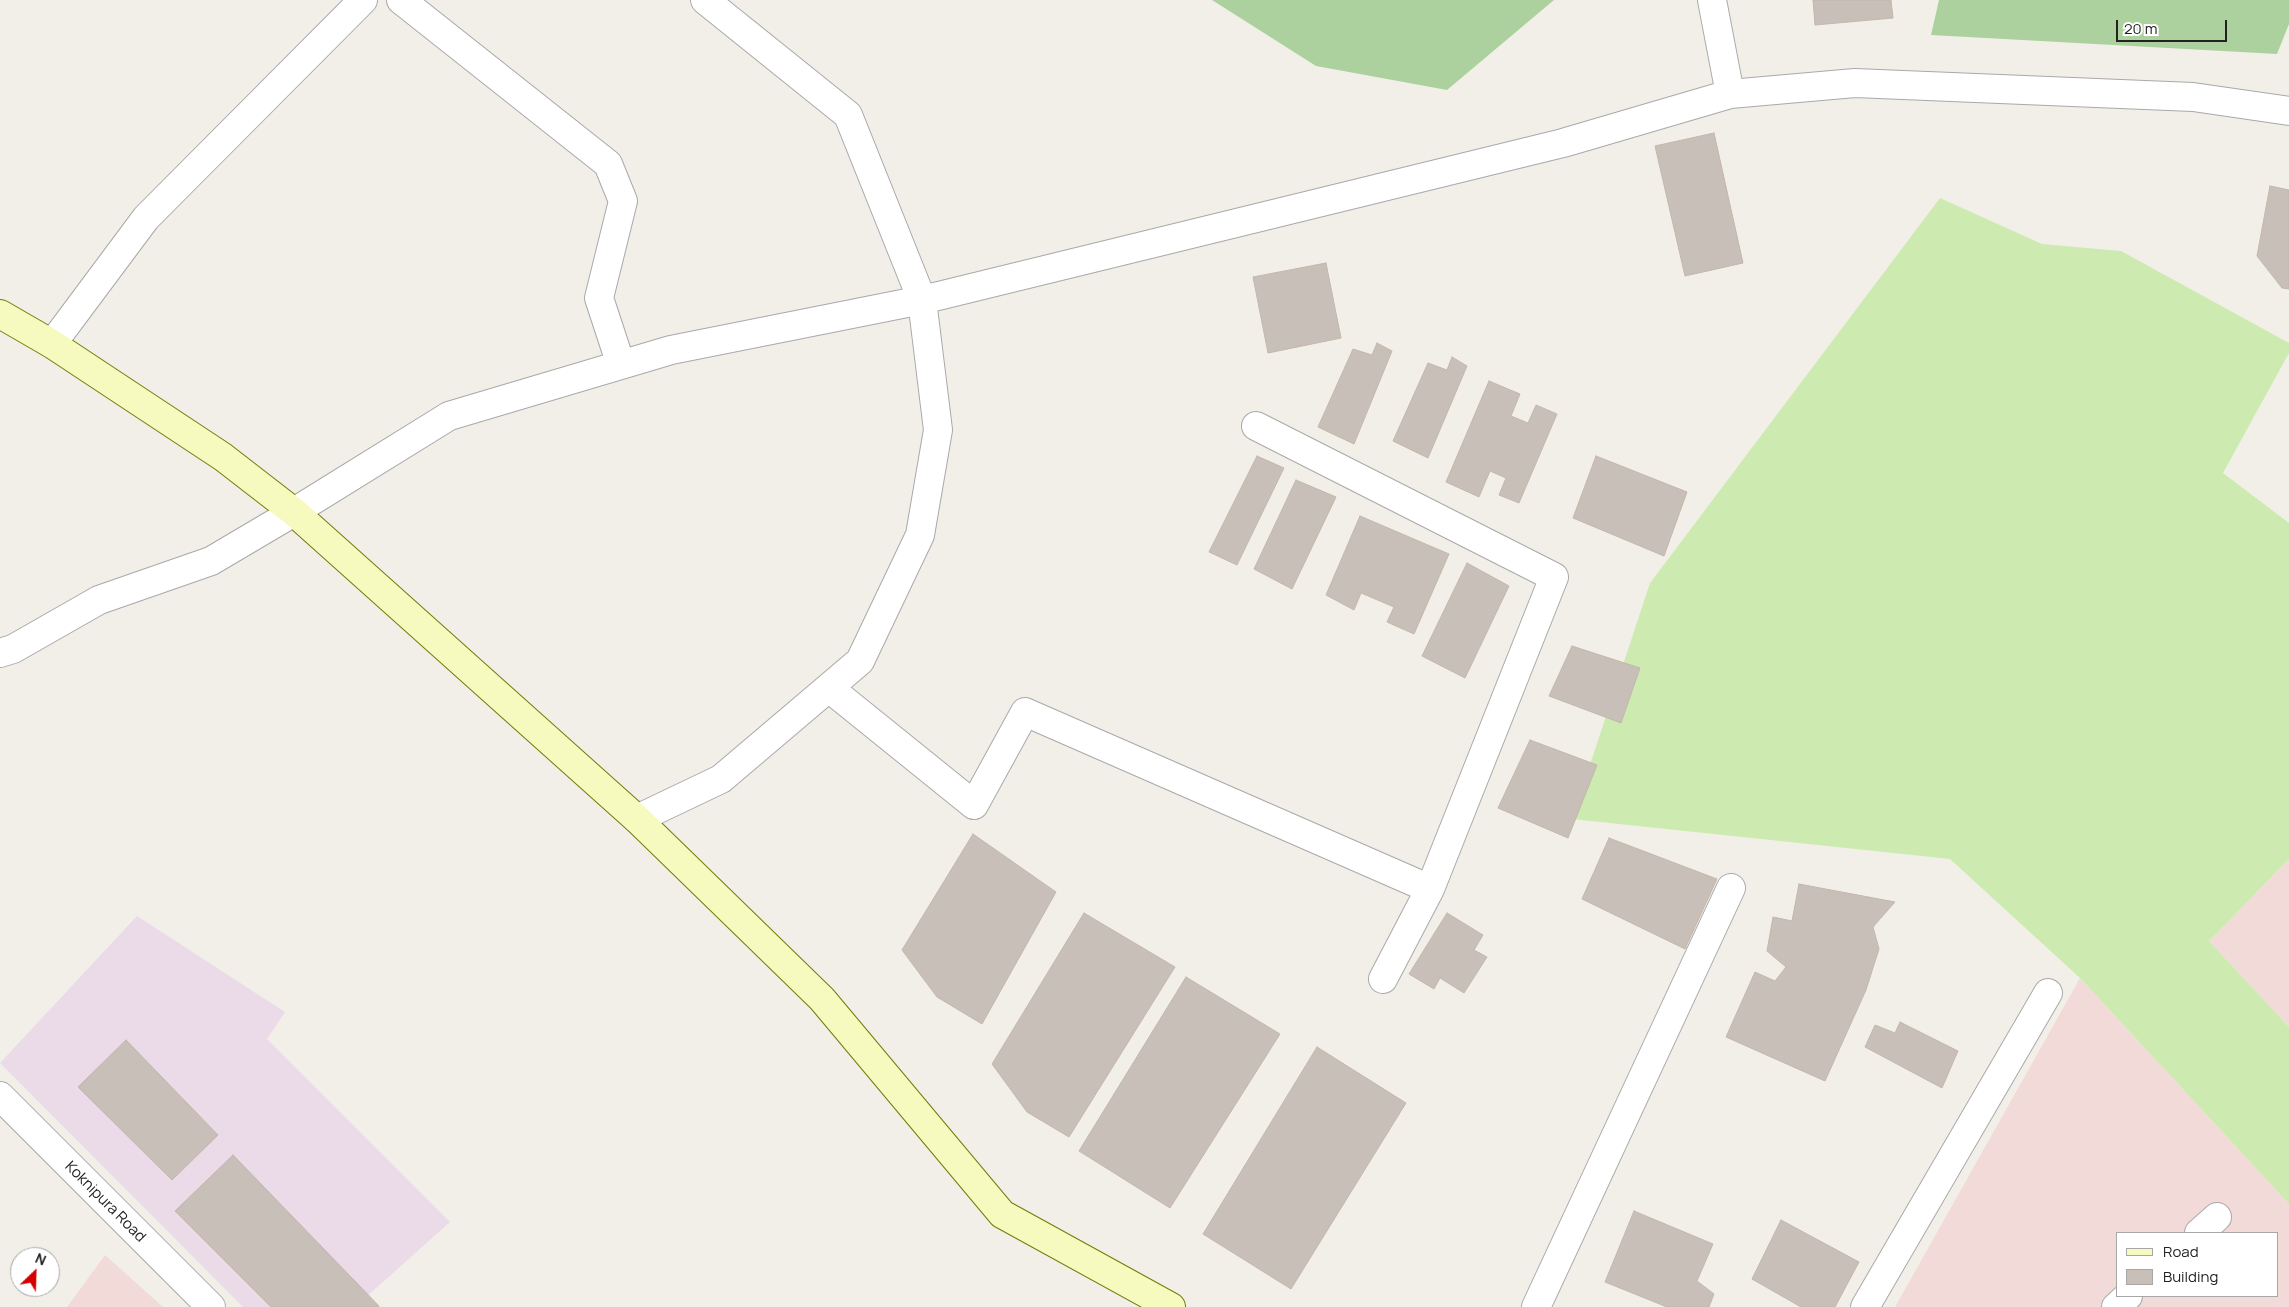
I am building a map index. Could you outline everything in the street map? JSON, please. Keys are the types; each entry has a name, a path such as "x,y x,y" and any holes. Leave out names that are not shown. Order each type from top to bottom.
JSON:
{"street":[{"path":"52,344 146,218 363,0"},
{"path":"401,0 608,164 623,201 599,298 620,365"},
{"path":"637,819 721,779 860,661 920,535 938,430 922,300 848,114 705,0"},
{"path":"1712,0 1730,94"},
{"path":"0,653 13,649 99,600 210,561 294,512 449,416 671,350 922,300 1563,143 1730,94 1855,83 2193,97 2289,111"},
{"path":"0,314 52,344 223,457 294,512 637,819 822,999 1002,1214 1171,1307"},
{"path":"1256,426 1554,577 1430,889 1383,980"},
{"path":"829,688 974,805 1024,712 1430,889"},
{"path":"1536,1307 1731,888"},
{"path":"1865,1307 2048,993"},
{"name":"Koknipura Road","path":"0,1096 210,1307"},
{"path":"2116,1307 2127,1297"}],"shaded area":[{"path":"2289,859 2289,1027 2209,941"},
{"path":"137,916 285,1012 267,1039 450,1222 355,1307 243,1307 0,1063"},
{"path":"2080,978 2289,1204 2289,1307 1895,1307"},
{"path":"105,1255 163,1307 67,1307"}],"green space":[{"path":"1212,0 1554,0 1447,90 1316,66"},
{"path":"1939,0 2289,0 2289,24 2277,54 1931,35"},
{"path":"1940,198 2042,244 2121,251 2289,343 2289,353 2223,473 2289,523 2289,859 2209,941 2289,1027 2289,1204 2080,978 1950,859 1572,819 1650,583"}],"building":[{"path":"1813,0 1891,0 1893,18 1815,25"},
{"path":"1714,133 1743,263 1685,276 1655,146"},
{"path":"2270,186 2289,190 2289,289 2282,288 2257,256"},
{"path":"1326,263 1341,338 1268,353 1253,277"},
{"path":"1377,343 1392,351 1354,444 1318,427 1353,349 1372,355"},
{"path":"1452,357 1467,366 1428,458 1393,441 1428,363 1447,370"},
{"path":"1489,381 1520,394 1511,416 1528,423 1536,405 1557,414 1519,503 1499,495 1506,478 1490,471 1479,497 1446,482"},
{"path":"1257,456 1284,468 1237,565 1209,552"},
{"path":"1596,456 1687,492 1664,556 1573,518"},
{"path":"1296,480 1336,497 1292,589 1254,569"},
{"path":"1360,516 1449,554 1414,634 1387,622 1394,607 1361,593 1354,610 1326,595"},
{"path":"1467,563 1509,586 1465,678 1422,656"},
{"path":"1572,646 1640,668 1621,723 1549,696"},
{"path":"1530,740 1597,765 1568,838 1498,808"},
{"path":"973,834 1056,892 982,1024 937,997 902,950"},
{"path":"1609,838 1717,879 1685,949 1582,899"},
{"path":"1799,884 1895,902 1873,927 1879,949 1866,990 1825,1081 1726,1037 1755,972 1775,981 1786,967 1767,951 1773,917 1792,921"},
{"path":"1084,913 1175,967 1069,1137 1027,1112 992,1064"},
{"path":"1447,913 1483,935 1474,950 1487,957 1464,993 1440,978 1434,989 1409,974"},
{"path":"1186,977 1280,1034 1170,1208 1079,1151"},
{"path":"1900,1022 1958,1051 1942,1088 1865,1047 1875,1025 1895,1033"},
{"path":"126,1040 218,1135 172,1180 78,1087"},
{"path":"1317,1047 1406,1103 1291,1289 1203,1234"},
{"path":"233,1155 378,1307 271,1307 175,1211"},
{"path":"1634,1211 1713,1244 1697,1281 1714,1294 1709,1307 1667,1307 1605,1282"},
{"path":"1781,1220 1859,1262 1835,1307 1801,1307 1752,1279"}]}
